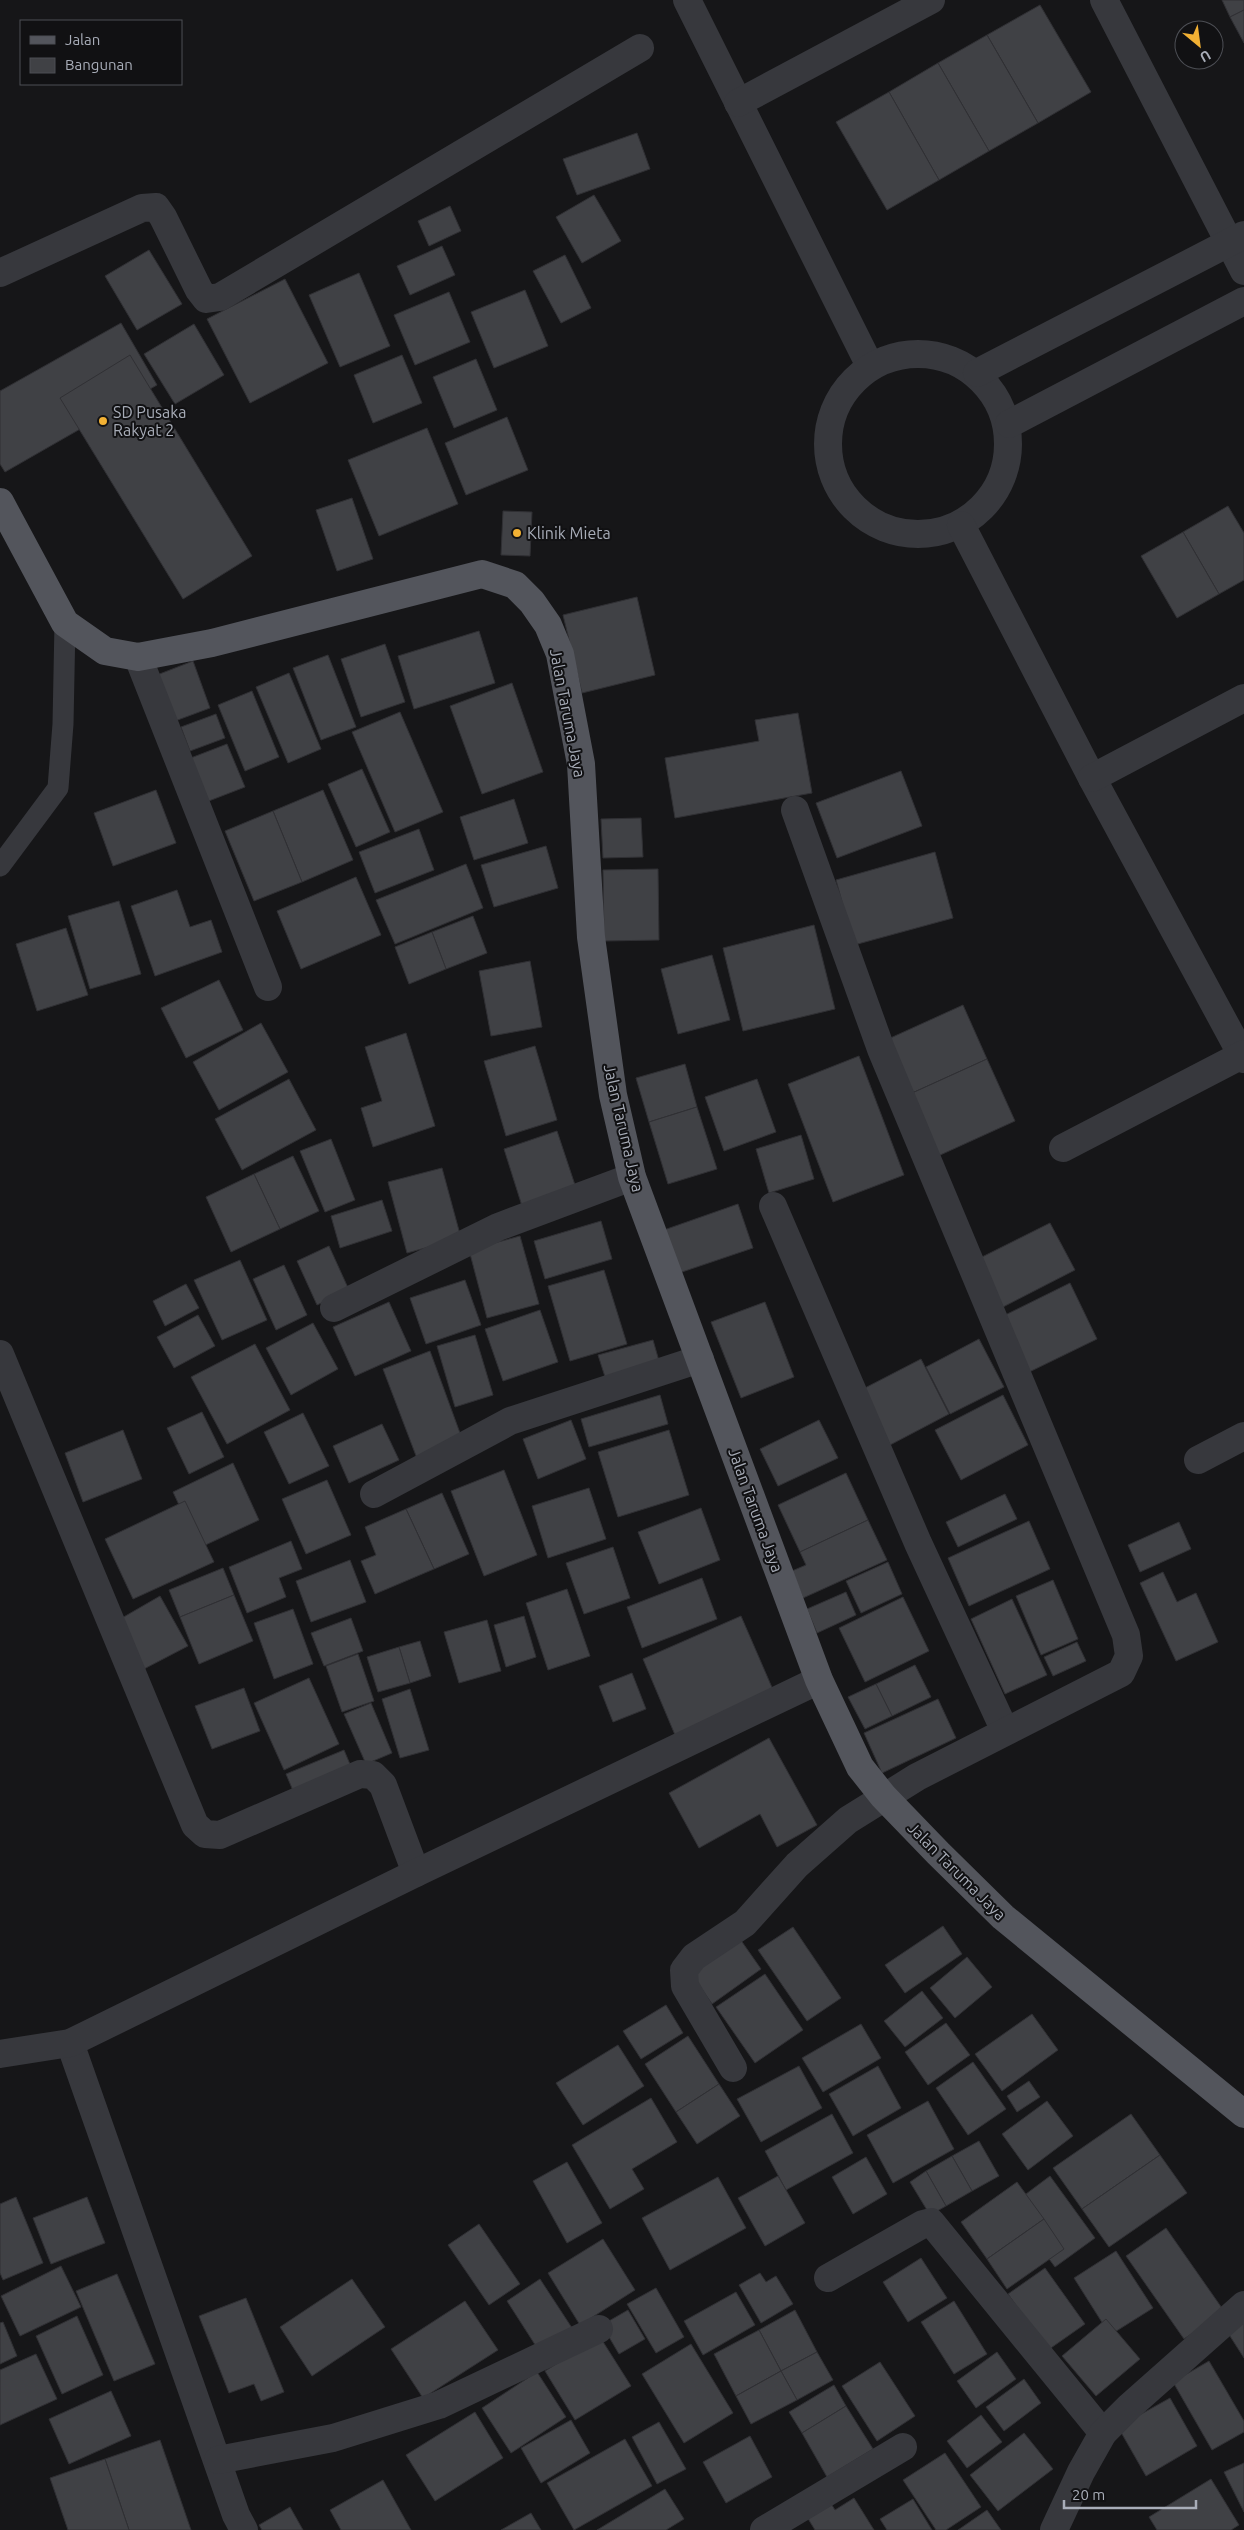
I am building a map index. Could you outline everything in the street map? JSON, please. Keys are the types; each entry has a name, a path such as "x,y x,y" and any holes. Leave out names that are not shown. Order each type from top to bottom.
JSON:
{"main road":[{"name":"Jalan Taruma Jaya","path":"0,502 65,623 105,651 138,657 212,643 482,574 515,585 532,602 548,625 560,654 581,764 594,957 613,1095 632,1177 819,1680 860,1767 883,1796 1003,1917 1244,2114"}],"street":[{"path":"687,0 870,366"},
{"path":"738,103 931,0"},
{"path":"1104,0 1237,238 1244,271"},
{"path":"0,273 142,208 156,206 199,290 206,299 220,297 640,48"},
{"path":"977,373 1237,238"},
{"path":"1009,424 1244,301"},
{"path":"906,353 944,355 977,373 1009,424 1008,464 992,499 961,525 923,535 884,528 850,505 831,471 827,432 842,394 870,366 906,353"},
{"path":"961,525 1092,778 1243,1056 1063,1148"},
{"path":"138,657 268,987"},
{"path":"1092,778 1244,698"},
{"path":"733,2068 685,1986 684,1970 694,1957 745,1923 797,1865 848,1820 883,1796 1005,1731 1121,1673 1130,1656 1126,1635 881,1049 795,810"},
{"path":"334,1308 498,1227 632,1177"},
{"path":"772,1206 918,1543 1005,1731"},
{"path":"0,1354 195,1825 205,1834 220,1835 360,1774 373,1775 383,1785 416,1873"},
{"path":"374,1494 510,1421 700,1359"},
{"path":"1198,1460 1244,1436"},
{"path":"0,2054 70,2043 416,1873 819,1680"},
{"path":"70,2043 236,2515 244,2530"},
{"path":"828,2278 923,2224 931,2222 1103,2433"},
{"path":"1054,2530 1081,2472 1103,2433 1129,2407 1244,2304"},
{"path":"218,2460 333,2438 439,2405 599,2329"},
{"path":"764,2530 902,2447"}],"lane":[{"path":"0,866 58,788 63,724 65,623"}],"building":[{"path":"1222,0 1244,0 1244,10 1230,17"},
{"path":"1040,5 1091,92 1038,123 987,35"},
{"path":"1244,10 1244,43 1230,17"},
{"path":"987,35 1038,123 989,151 938,63"},
{"path":"938,63 989,151 939,180 889,92"},
{"path":"889,92 939,180 887,210 836,122"},
{"path":"637,133 650,169 577,195 563,159"},
{"path":"594,195 621,241 582,263 556,217"},
{"path":"450,206 461,231 429,246 418,221"},
{"path":"442,246 455,275 410,295 397,266"},
{"path":"149,250 182,304 137,330 105,276"},
{"path":"565,255 591,308 561,323 533,271"},
{"path":"359,273 390,346 340,367 309,295"},
{"path":"285,279 328,363 250,403 207,319"},
{"path":"525,290 548,346 494,368 471,312"},
{"path":"449,292 470,342 415,365 394,315"},
{"path":"121,323 157,385 5,472 0,464 0,391"},
{"path":"194,324 224,375 175,404 144,354"},
{"path":"130,355 252,556 183,599 60,398"},
{"path":"402,355 422,403 373,423 354,375"},
{"path":"476,359 497,410 454,428 433,377"},
{"path":"507,417 528,470 466,495 445,443"},
{"path":"427,428 458,504 379,536 348,460"},
{"path":"352,498 373,559 337,571 316,510"},
{"path":"1228,506 1244,533 1244,580 1219,594 1183,532"},
{"name":"Klinik Mieta","path":"503,511 532,512 530,556 501,555"},
{"path":"1183,532 1219,594 1177,618 1141,556"},
{"path":"637,597 655,675 582,693 563,615"},
{"path":"479,631 495,683 414,709 398,656"},
{"path":"385,644 405,702 361,717 341,659"},
{"path":"328,655 356,727 321,740 293,668"},
{"path":"193,661 210,708 175,721 157,675"},
{"path":"289,673 321,749 288,763 256,687"},
{"path":"512,683 543,772 482,794 450,706"},
{"path":"252,691 279,757 245,771 218,705"},
{"path":"400,712 443,812 395,832 352,732"},
{"path":"798,713 812,793 675,818 665,758 759,741 755,720"},
{"path":"216,714 225,738 190,751 181,727"},
{"path":"227,744 245,787 201,804 183,761"},
{"path":"362,769 390,832 356,847 328,784"},
{"path":"901,771 922,826 837,858 816,803"},
{"path":"156,790 176,843 113,866 94,813"},
{"path":"323,790 353,860 302,882 273,811"},
{"path":"514,799 528,843 474,860 460,817"},
{"path":"273,811 302,882 254,901 225,831"},
{"path":"641,818 643,857 603,858 601,819"},
{"path":"419,829 434,870 375,893 359,852"},
{"path":"546,846 558,888 494,907 481,865"},
{"path":"935,852 953,918 854,945 836,880"},
{"path":"466,864 483,908 395,944 376,900"},
{"path":"658,869 659,940 604,941 603,870"},
{"path":"356,877 381,935 301,969 277,911"},
{"path":"177,890 190,927 211,920 222,952 155,976 131,906"},
{"path":"119,901 141,974 90,989 68,916"},
{"path":"473,916 487,953 446,969 432,932"},
{"path":"814,925 835,1009 743,1031 723,948"},
{"path":"66,928 88,995 37,1011 16,944"},
{"path":"432,932 446,969 409,984 395,947"},
{"path":"712,955 730,1020 678,1034 661,969"},
{"path":"530,961 542,1027 491,1036 479,971"},
{"path":"219,980 243,1030 186,1058 161,1008"},
{"path":"963,1005 987,1059 910,1094 886,1040"},
{"path":"261,1023 288,1072 219,1110 193,1062"},
{"path":"406,1033 435,1126 373,1147 361,1108 382,1101 365,1047"},
{"path":"535,1046 557,1120 506,1136 484,1061"},
{"path":"859,1056 904,1175 833,1202 788,1084"},
{"path":"987,1059 1015,1121 938,1156 910,1094"},
{"path":"685,1064 697,1107 649,1122 636,1078"},
{"path":"289,1079 316,1130 242,1170 215,1119"},
{"path":"757,1079 776,1132 724,1151 705,1097"},
{"path":"697,1107 717,1169 668,1184 649,1122"},
{"path":"557,1131 576,1188 522,1206 504,1149"},
{"path":"801,1135 814,1179 769,1193 756,1149"},
{"path":"331,1139 355,1200 325,1212 300,1151"},
{"path":"293,1156 319,1211 280,1229 254,1174"},
{"path":"442,1168 461,1238 407,1253 388,1182"},
{"path":"254,1174 280,1229 231,1252 206,1197"},
{"path":"382,1200 392,1231 340,1248 331,1216"},
{"path":"738,1204 753,1248 679,1273 664,1230"},
{"path":"601,1221 612,1259 545,1279 534,1241"},
{"path":"1050,1223 1075,1270 1003,1307 978,1259"},
{"path":"520,1236 539,1304 487,1318 469,1250"},
{"path":"329,1246 349,1290 317,1305 297,1261"},
{"path":"240,1260 267,1320 222,1340 194,1280"},
{"path":"284,1265 307,1315 276,1330 253,1279"},
{"path":"604,1270 627,1344 570,1361 548,1286"},
{"path":"465,1280 481,1325 426,1344 410,1298"},
{"path":"1070,1283 1097,1339 1023,1375 995,1320"},
{"path":"186,1284 199,1308 165,1326 153,1301"},
{"path":"389,1302 411,1351 355,1376 333,1327"},
{"path":"765,1302 794,1377 741,1398 711,1322"},
{"path":"540,1310 558,1362 503,1381 485,1329"},
{"path":"198,1315 215,1346 174,1368 157,1337"},
{"path":"313,1323 338,1369 291,1395 266,1348"},
{"path":"475,1335 493,1395 455,1407 437,1346"},
{"path":"979,1339 1004,1387 950,1414 926,1367"},
{"path":"653,1340 661,1368 607,1383 598,1355"},
{"path":"255,1344 290,1410 227,1444 191,1377"},
{"path":"430,1351 464,1444 418,1461 383,1369"},
{"path":"921,1359 949,1414 890,1445 861,1390"},
{"path":"660,1395 668,1424 589,1447 581,1419"},
{"path":"1003,1395 1028,1445 961,1480 935,1430"},
{"path":"202,1412 224,1457 189,1474 167,1428"},
{"path":"303,1413 329,1466 289,1484 264,1432"},
{"path":"571,1420 586,1459 538,1479 523,1439"},
{"path":"819,1420 838,1458 778,1486 760,1449"},
{"path":"382,1424 399,1460 349,1483 333,1446"},
{"path":"123,1430 142,1479 83,1502 65,1453"},
{"path":"669,1430 689,1495 618,1517 598,1452"},
{"path":"233,1463 259,1520 199,1548 173,1492"},
{"path":"504,1470 537,1555 484,1576 451,1491"},
{"path":"846,1473 868,1520 800,1552 778,1505"},
{"path":"327,1480 351,1535 306,1554 282,1499"},
{"path":"589,1488 606,1539 548,1558 532,1506"},
{"path":"442,1493 469,1554 434,1569 406,1509"},
{"path":"1005,1494 1017,1519 958,1547 946,1522"},
{"path":"185,1501 214,1562 133,1599 105,1539"},
{"path":"701,1508 720,1560 659,1584 638,1532"},
{"path":"406,1509 434,1569 375,1594 361,1561 376,1555 365,1527"},
{"path":"868,1520 887,1560 803,1598 792,1571 806,1565 800,1552"},
{"path":"1029,1521 1050,1569 969,1606 948,1558"},
{"path":"1179,1522 1191,1549 1140,1572 1128,1545"},
{"path":"291,1541 302,1569 279,1578 286,1597 247,1613 229,1567"},
{"path":"613,1547 630,1598 584,1614 566,1563"},
{"path":"350,1560 366,1602 311,1622 296,1581"},
{"path":"888,1562 902,1594 861,1613 846,1581"},
{"path":"223,1568 234,1595 180,1617 169,1590"},
{"path":"1163,1572 1177,1602 1196,1593 1218,1642 1176,1661 1140,1583"},
{"path":"702,1578 717,1619 642,1648 627,1607"},
{"path":"1053,1580 1078,1639 1041,1655 1016,1596"},
{"path":"567,1589 590,1656 548,1670 526,1603"},
{"path":"846,1592 856,1615 817,1633 807,1609"},
{"path":"234,1595 253,1641 199,1664 180,1617"},
{"path":"160,1596 188,1646 142,1670 115,1622"},
{"path":"903,1597 929,1651 865,1682 839,1628"},
{"path":"1012,1599 1047,1675 1005,1694 971,1619"},
{"path":"293,1609 313,1664 274,1679 254,1623"},
{"path":"524,1616 536,1657 506,1667 494,1625"},
{"path":"741,1616 777,1699 678,1742 643,1659"},
{"path":"351,1618 363,1651 324,1666 311,1633"},
{"path":"487,1620 501,1671 459,1683 444,1632"},
{"path":"420,1641 431,1676 410,1683 399,1647"},
{"path":"1077,1642 1086,1661 1053,1676 1044,1657"},
{"path":"399,1647 410,1683 378,1692 367,1657"},
{"path":"358,1654 374,1701 342,1712 326,1666"},
{"path":"915,1665 931,1697 892,1716 876,1684"},
{"path":"632,1673 646,1709 613,1722 599,1686"},
{"path":"309,1678 339,1744 284,1770 254,1703"},
{"path":"876,1684 892,1716 865,1729 848,1697"},
{"path":"244,1688 260,1731 212,1749 195,1706"},
{"path":"410,1689 429,1750 400,1758 382,1699"},
{"path":"938,1699 956,1738 882,1773 864,1733"},
{"path":"371,1703 392,1753 366,1764 344,1714"},
{"path":"769,1738 817,1825 777,1847 760,1814 699,1848 669,1793"},
{"path":"344,1750 352,1769 294,1793 286,1774"},
{"path":"943,1926 962,1954 905,1993 885,1965"},
{"path":"793,1927 841,1998 807,2021 758,1950"},
{"path":"740,1939 761,1969 712,2004 691,1973"},
{"path":"967,1957 992,1987 955,2018 930,1988"},
{"path":"765,1974 803,2030 755,2063 716,2007"},
{"path":"922,1991 943,2018 905,2047 884,2021"},
{"path":"666,2005 683,2033 641,2059 623,2031"},
{"path":"1032,2014 1058,2050 1002,2091 975,2054"},
{"path":"946,2023 970,2055 928,2085 905,2052"},
{"path":"861,2024 881,2058 823,2092 802,2058"},
{"path":"688,2036 719,2084 676,2112 645,2064"},
{"path":"618,2045 644,2086 583,2125 556,2083"},
{"path":"973,2062 1006,2109 968,2135 936,2088"},
{"path":"799,2066 822,2108 761,2142 737,2099"},
{"path":"878,2066 901,2108 853,2136 829,2094"},
{"path":"1029,2081 1040,2097 1017,2112 1007,2096"},
{"path":"719,2084 740,2116 697,2144 676,2112"},
{"path":"651,2098 677,2142 632,2169 644,2189 610,2209 572,2145"},
{"path":"928,2101 954,2149 893,2183 867,2135"},
{"path":"1047,2101 1073,2136 1028,2170 1002,2134"},
{"path":"832,2114 853,2153 786,2190 765,2151"},
{"path":"1131,2114 1160,2155 1082,2209 1053,2168"},
{"path":"979,2141 999,2176 972,2191 952,2156"},
{"path":"1160,2155 1187,2193 1109,2247 1082,2209"},
{"path":"952,2156 972,2191 946,2206 926,2171"},
{"path":"866,2157 887,2194 853,2214 832,2177"},
{"path":"567,2162 602,2223 567,2243 533,2181"},
{"path":"926,2171 946,2206 930,2215 910,2182"},
{"path":"778,2176 805,2223 765,2246 738,2198"},
{"path":"1050,2176 1095,2238 1055,2267 1010,2206"},
{"path":"718,2177 746,2228 670,2270 642,2218"},
{"path":"1017,2182 1044,2219 987,2259 961,2222"},
{"path":"16,2197 43,2263 3,2280 0,2273 0,2204"},
{"path":"87,2197 105,2243 51,2264 33,2218"},
{"path":"1044,2219 1064,2249 1007,2289 987,2259"},
{"path":"479,2224 520,2284 489,2305 448,2245"},
{"path":"1166,2228 1224,2311 1184,2339 1126,2256"},
{"path":"603,2239 635,2290 580,2325 548,2273"},
{"path":"1116,2251 1153,2308 1110,2335 1074,2278"},
{"path":"921,2258 947,2298 908,2322 883,2282"},
{"path":"61,2266 81,2307 20,2336 1,2296"},
{"path":"1045,2268 1085,2324 1048,2350 1008,2294"},
{"path":"760,2273 766,2282 776,2276 793,2304 761,2323 739,2285"},
{"path":"117,2274 155,2364 114,2381 76,2291"},
{"path":"352,2279 385,2327 312,2376 280,2327"},
{"path":"540,2279 574,2331 541,2354 507,2301"},
{"path":"656,2288 684,2337 656,2353 627,2304"},
{"path":"736,2292 755,2325 703,2355 684,2321"},
{"path":"246,2298 284,2392 261,2401 254,2384 229,2393 199,2316"},
{"path":"465,2301 498,2350 423,2398 391,2349"},
{"path":"954,2301 987,2354 954,2374 921,2322"},
{"path":"628,2310 645,2339 619,2354 602,2325"},
{"path":"795,2310 817,2352 781,2371 759,2330"},
{"path":"77,2316 103,2375 62,2394 36,2336"},
{"path":"1106,2319 1140,2359 1096,2396 1062,2356"},
{"path":"3,2322 17,2356 0,2364 0,2323"},
{"path":"1244,2322 1244,2358 1228,2333"},
{"path":"759,2330 781,2371 736,2396 714,2354"},
{"path":"600,2337 631,2386 575,2420 545,2371"},
{"path":"691,2344 733,2413 684,2443 642,2374"},
{"path":"817,2352 833,2380 797,2400 781,2371"},
{"path":"997,2352 1016,2379 976,2408 957,2381"},
{"path":"36,2354 57,2399 0,2425 0,2370"},
{"path":"1209,2361 1244,2421 1244,2432 1212,2450 1173,2382"},
{"path":"880,2362 915,2416 877,2441 842,2386"},
{"path":"781,2371 797,2400 751,2424 736,2396"},
{"path":"537,2372 566,2417 511,2453 482,2408"},
{"path":"1024,2379 1041,2403 1004,2431 986,2407"},
{"path":"834,2385 846,2406 802,2433 789,2412"},
{"path":"111,2391 131,2436 69,2464 49,2419"},
{"path":"1170,2398 1197,2446 1146,2476 1118,2427"},
{"path":"846,2406 873,2449 827,2477 802,2433"},
{"path":"475,2412 503,2458 435,2501 406,2455"},
{"path":"981,2415 1002,2442 967,2468 947,2441"},
{"path":"571,2420 590,2453 541,2483 521,2448"},
{"path":"659,2422 686,2469 657,2484 632,2437"},
{"path":"1024,2433 1053,2469 998,2511 970,2475"},
{"path":"750,2436 772,2477 726,2503 703,2462"},
{"path":"625,2439 652,2486 574,2530 547,2483"},
{"path":"160,2440 191,2530 129,2530 105,2459"},
{"path":"945,2453 981,2507 946,2530 936,2530 903,2480"},
{"path":"105,2459 129,2530 68,2530 50,2478"},
{"path":"1244,2463 1244,2512 1224,2472"},
{"path":"1211,2479 1239,2525 1231,2530 1157,2530 1149,2517"},
{"path":"383,2480 411,2530 341,2530 330,2510"},
{"path":"665,2489 684,2519 666,2530 597,2530"},
{"path":"854,2498 874,2530 815,2530 807,2517 830,2502 835,2510"},
{"path":"913,2499 932,2530 887,2530 880,2519"},
{"path":"290,2507 303,2530 262,2530 259,2525"},
{"path":"987,2510 1001,2530 958,2530"},
{"path":"531,2513 541,2530 501,2530"}],"place":[{"name":"SD Pusaka Rakyat 2","path":"103,421"},
{"name":"Klinik Mieta","path":"517,533"}]}
